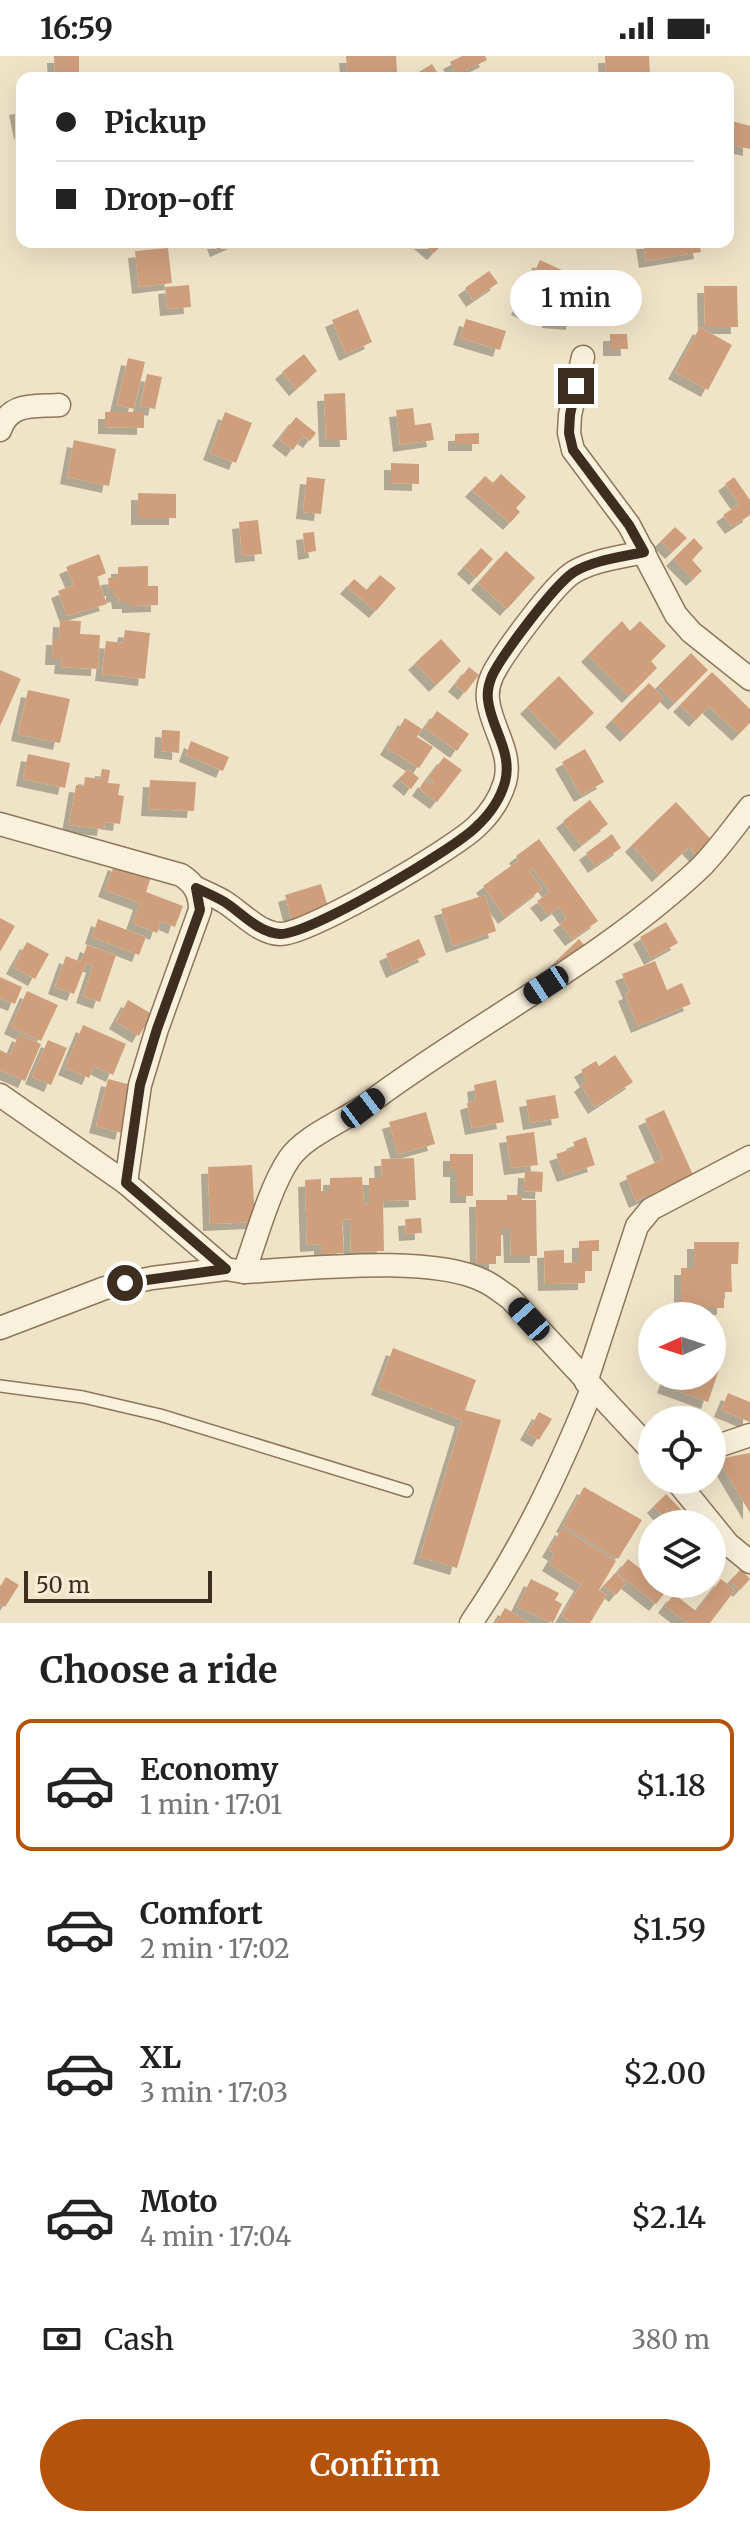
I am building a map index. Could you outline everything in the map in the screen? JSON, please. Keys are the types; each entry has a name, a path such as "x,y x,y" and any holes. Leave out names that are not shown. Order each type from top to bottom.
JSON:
{"street":[{"path":"583,357 570,415 571,445 629,525 676,615 691,632 750,679"},
{"path":"0,430 8,414 17,409 59,405"},
{"path":"0,824 181,875 196,888 273,932 285,933 345,909 449,848 475,828 495,806 505,781 505,752 488,697 492,678 504,657 570,575 589,566 644,552"},
{"path":"235,1271 294,1153 363,1108 431,1057 546,985 631,925 701,866 750,807"},
{"path":"126,1183 140,1085 200,910 196,888"},
{"path":"0,1095 126,1183 235,1271"},
{"path":"471,1623 504,1574 562,1463 589,1386 637,1226 651,1209 750,1157"},
{"path":"0,1328 105,1288 152,1278 235,1271 413,1265 451,1271 483,1280 510,1298 589,1386 638,1434"},
{"path":"726,1443 750,1435"},
{"path":"687,1494 728,1544 750,1562"}],"lane":[{"path":"0,1386 83,1397 160,1415 407,1491"}],"building":[{"path":"54,56 79,56 79,72 55,72"},
{"path":"346,56 396,56 397,72 347,72"},
{"path":"462,56 485,56 487,60 468,72 455,72 450,62"},
{"path":"605,56 649,56 650,72 606,72"},
{"path":"432,64 437,72 419,72"},
{"path":"734,122 750,126 750,149 734,145"},
{"path":"168,248 172,283 139,287 135,251"},
{"path":"644,248 700,248 701,252 646,261"},
{"path":"540,260 592,284 579,312 551,299 542,319 518,308"},
{"path":"489,271 498,283 473,300 465,288"},
{"path":"189,285 191,307 167,309 165,287"},
{"path":"704,286 737,286 738,327 705,327"},
{"path":"358,309 372,342 346,354 332,320"},
{"path":"550,311 574,312 573,323 549,321"},
{"path":"466,319 506,331 500,350 460,338"},
{"path":"700,327 732,345 708,390 675,372"},
{"path":"610,334 627,334 628,349 610,349"},
{"path":"304,354 317,371 296,389 282,372"},
{"path":"128,358 145,362 134,409 117,405"},
{"path":"147,374 162,377 155,409 140,406"},
{"path":"345,393 347,440 326,440 324,394"},
{"path":"413,408 415,425 431,423 434,440 400,445 396,410"},
{"path":"105,412 144,412 144,428 105,427"},
{"path":"225,412 252,423 236,463 210,453"},
{"path":"296,417 316,433 310,441 303,436 293,450 279,439"},
{"path":"479,433 479,444 455,444 455,434"},
{"path":"74,440 116,449 109,486 67,477"},
{"path":"391,463 419,464 419,484 391,483"},
{"path":"501,474 526,497 516,508 520,512 510,523 472,490 485,476 493,483"},
{"path":"307,477 325,479 321,514 303,512"},
{"path":"734,477 750,500 750,515 732,527 723,515 739,504 725,484"},
{"path":"138,493 176,494 176,518 138,518"},
{"path":"258,520 262,554 242,556 239,522"},
{"path":"675,527 687,538 672,552 661,541"},
{"path":"314,532 316,551 305,553 303,533"},
{"path":"694,538 703,548 692,560 702,571 693,579 673,559"},
{"path":"481,548 493,559 476,578 464,567"},
{"path":"506,551 535,578 507,609 478,583"},
{"path":"99,554 106,573 97,577 107,604 67,616 58,591 74,585 66,567"},
{"path":"148,566 148,586 158,586 158,605 129,606 129,602 119,602 118,595 113,596 113,589 109,589 108,578 118,577 118,567"},
{"path":"380,575 396,588 376,611 347,587 354,579 367,590"},
{"path":"60,620 81,621 80,634 100,635 98,669 61,667 62,658 52,658 53,638 59,638"},
{"path":"622,621 630,631 640,621 666,646 651,661 657,668 629,696 588,655"},
{"path":"125,630 150,633 145,679 102,674 106,641 123,643"},
{"path":"441,639 461,661 436,685 415,663"},
{"path":"691,653 708,670 675,703 658,686"},
{"path":"469,667 479,675 465,693 455,685"},
{"path":"0,670 21,679 0,726"},
{"path":"712,672 750,709 750,723 739,734 709,706 696,720 680,705"},
{"path":"559,676 594,713 562,743 527,707"},
{"path":"649,683 664,698 627,735 612,720"},
{"path":"28,690 70,699 60,743 18,734"},
{"path":"437,711 469,734 457,751 425,728"},
{"path":"405,718 422,729 417,737 433,747 419,768 387,748"},
{"path":"162,730 180,731 179,753 161,751"},
{"path":"191,741 229,757 223,771 186,755"},
{"path":"585,749 604,782 581,795 562,762"},
{"path":"28,754 70,763 65,788 23,779"},
{"path":"444,757 462,770 437,802 419,789 425,780 432,785 434,782 428,778"},
{"path":"102,769 110,770 108,783 120,784 118,795 124,796 120,824 105,822 104,829 69,825 76,785 84,786 85,777 100,779"},
{"path":"408,769 419,778 411,789 399,779"},
{"path":"150,780 196,782 194,811 148,809"},
{"path":"590,800 608,824 581,845 563,821"},
{"path":"676,802 716,845 700,859 689,847 659,875 632,845"},
{"path":"612,834 621,848 595,866 586,853"},
{"path":"539,839 598,921 572,939 560,923 567,918 559,907 548,915 537,901 550,892 532,868 529,871 542,889 505,917 483,886 519,860 516,856"},
{"path":"115,863 151,877 146,892 183,906 175,927 161,921 157,933 133,923 140,903 105,890"},
{"path":"321,884 330,913 293,925 285,895"},
{"path":"485,895 496,931 453,946 441,909"},
{"path":"0,918 15,926 0,952"},
{"path":"98,919 146,937 139,955 92,937"},
{"path":"666,922 678,943 651,958 640,937"},
{"path":"419,939 426,955 393,971 386,954"},
{"path":"579,939 585,946 562,969 555,962"},
{"path":"27,942 49,954 35,979 13,967"},
{"path":"87,945 116,955 100,1002 83,996 93,966 86,963 74,994 55,987 66,956 81,962"},
{"path":"655,961 667,990 682,983 691,1004 638,1026 625,994 630,992 622,974"},
{"path":"0,977 22,987 15,1004 0,998"},
{"path":"27,991 58,1005 41,1041 11,1027"},
{"path":"128,1000 152,1014 139,1036 116,1022"},
{"path":"83,1025 126,1044 113,1075 94,1066 89,1078 65,1068"},
{"path":"19,1034 41,1044 25,1081 0,1070 0,1050 10,1055"},
{"path":"48,1040 67,1048 51,1085 32,1077"},
{"path":"615,1055 633,1082 595,1107 581,1085 587,1080 581,1070 596,1061 599,1066"},
{"path":"108,1079 135,1086 122,1133 96,1126"},
{"path":"496,1080 504,1122 472,1128 467,1103 476,1100 474,1085"},
{"path":"555,1095 559,1118 530,1123 526,1100"},
{"path":"664,1110 693,1175 636,1201 626,1176 663,1159 645,1119"},
{"path":"426,1112 435,1144 398,1154 389,1122"},
{"path":"534,1132 538,1165 511,1168 506,1136"},
{"path":"586,1137 595,1165 564,1175 556,1154 575,1148 573,1142"},
{"path":"450,1154 473,1154 473,1196 457,1196 457,1170 450,1170"},
{"path":"414,1158 416,1200 383,1201 384,1251 351,1252 350,1219 342,1220 344,1253 321,1254 321,1244 307,1245 305,1180 321,1179 321,1191 330,1191 330,1178 362,1177 364,1204 369,1203 369,1178 382,1178 381,1159"},
{"path":"252,1165 255,1222 210,1224 208,1167"},
{"path":"525,1171 543,1172 542,1192 524,1191"},
{"path":"507,1195 522,1195 522,1200 536,1200 537,1256 511,1256 510,1228 501,1228 501,1256 496,1256 496,1264 477,1264 476,1200 507,1200"},
{"path":"421,1218 422,1233 406,1234 405,1219"},
{"path":"599,1240 599,1251 592,1251 592,1271 585,1271 585,1283 545,1284 544,1251 564,1250 564,1263 579,1262 579,1241"},
{"path":"694,1242 739,1242 738,1264 731,1264 732,1292 724,1292 724,1302 681,1302 681,1268 694,1268"},
{"path":"393,1348 476,1380 465,1410 501,1420 457,1568 420,1557 462,1420 378,1388"},
{"path":"675,1390 712,1390 708,1402"},
{"path":"728,1393 750,1402 750,1422 726,1412 726,1406 723,1406"},
{"path":"539,1412 552,1419 539,1440 527,1433"},
{"path":"750,1453 750,1513 726,1472 726,1458"},
{"path":"584,1487 638,1518 638,1526 618,1559 563,1525"},
{"path":"666,1494 681,1510 658,1510 654,1506"},
{"path":"562,1528 616,1561 599,1590 607,1595 590,1623 574,1623 562,1616 581,1584 549,1564 555,1554 549,1550"},
{"path":"628,1559 638,1567 638,1590 617,1573"},
{"path":"741,1569 750,1579 740,1590 730,1581"},
{"path":"615,1573 626,1583 616,1595 604,1586"},
{"path":"6,1577 19,1585 5,1607 0,1604 0,1587"},
{"path":"531,1579 559,1593 555,1600 562,1604 553,1623 517,1607"},
{"path":"726,1583 735,1590 710,1623 687,1623 665,1606 671,1598 679,1598 696,1611 706,1598 726,1598"},
{"path":"505,1608 530,1623 496,1623"}],"route":[{"path":"125,1283 226,1269 126,1183 140,1085 200,910 196,888 222,901 255,924 280,934 345,909 449,848 475,828 495,806 505,781 505,752 488,697 492,678 510,646 570,575 589,566 644,552 629,525 573,450 569,433 576,386"}]}
